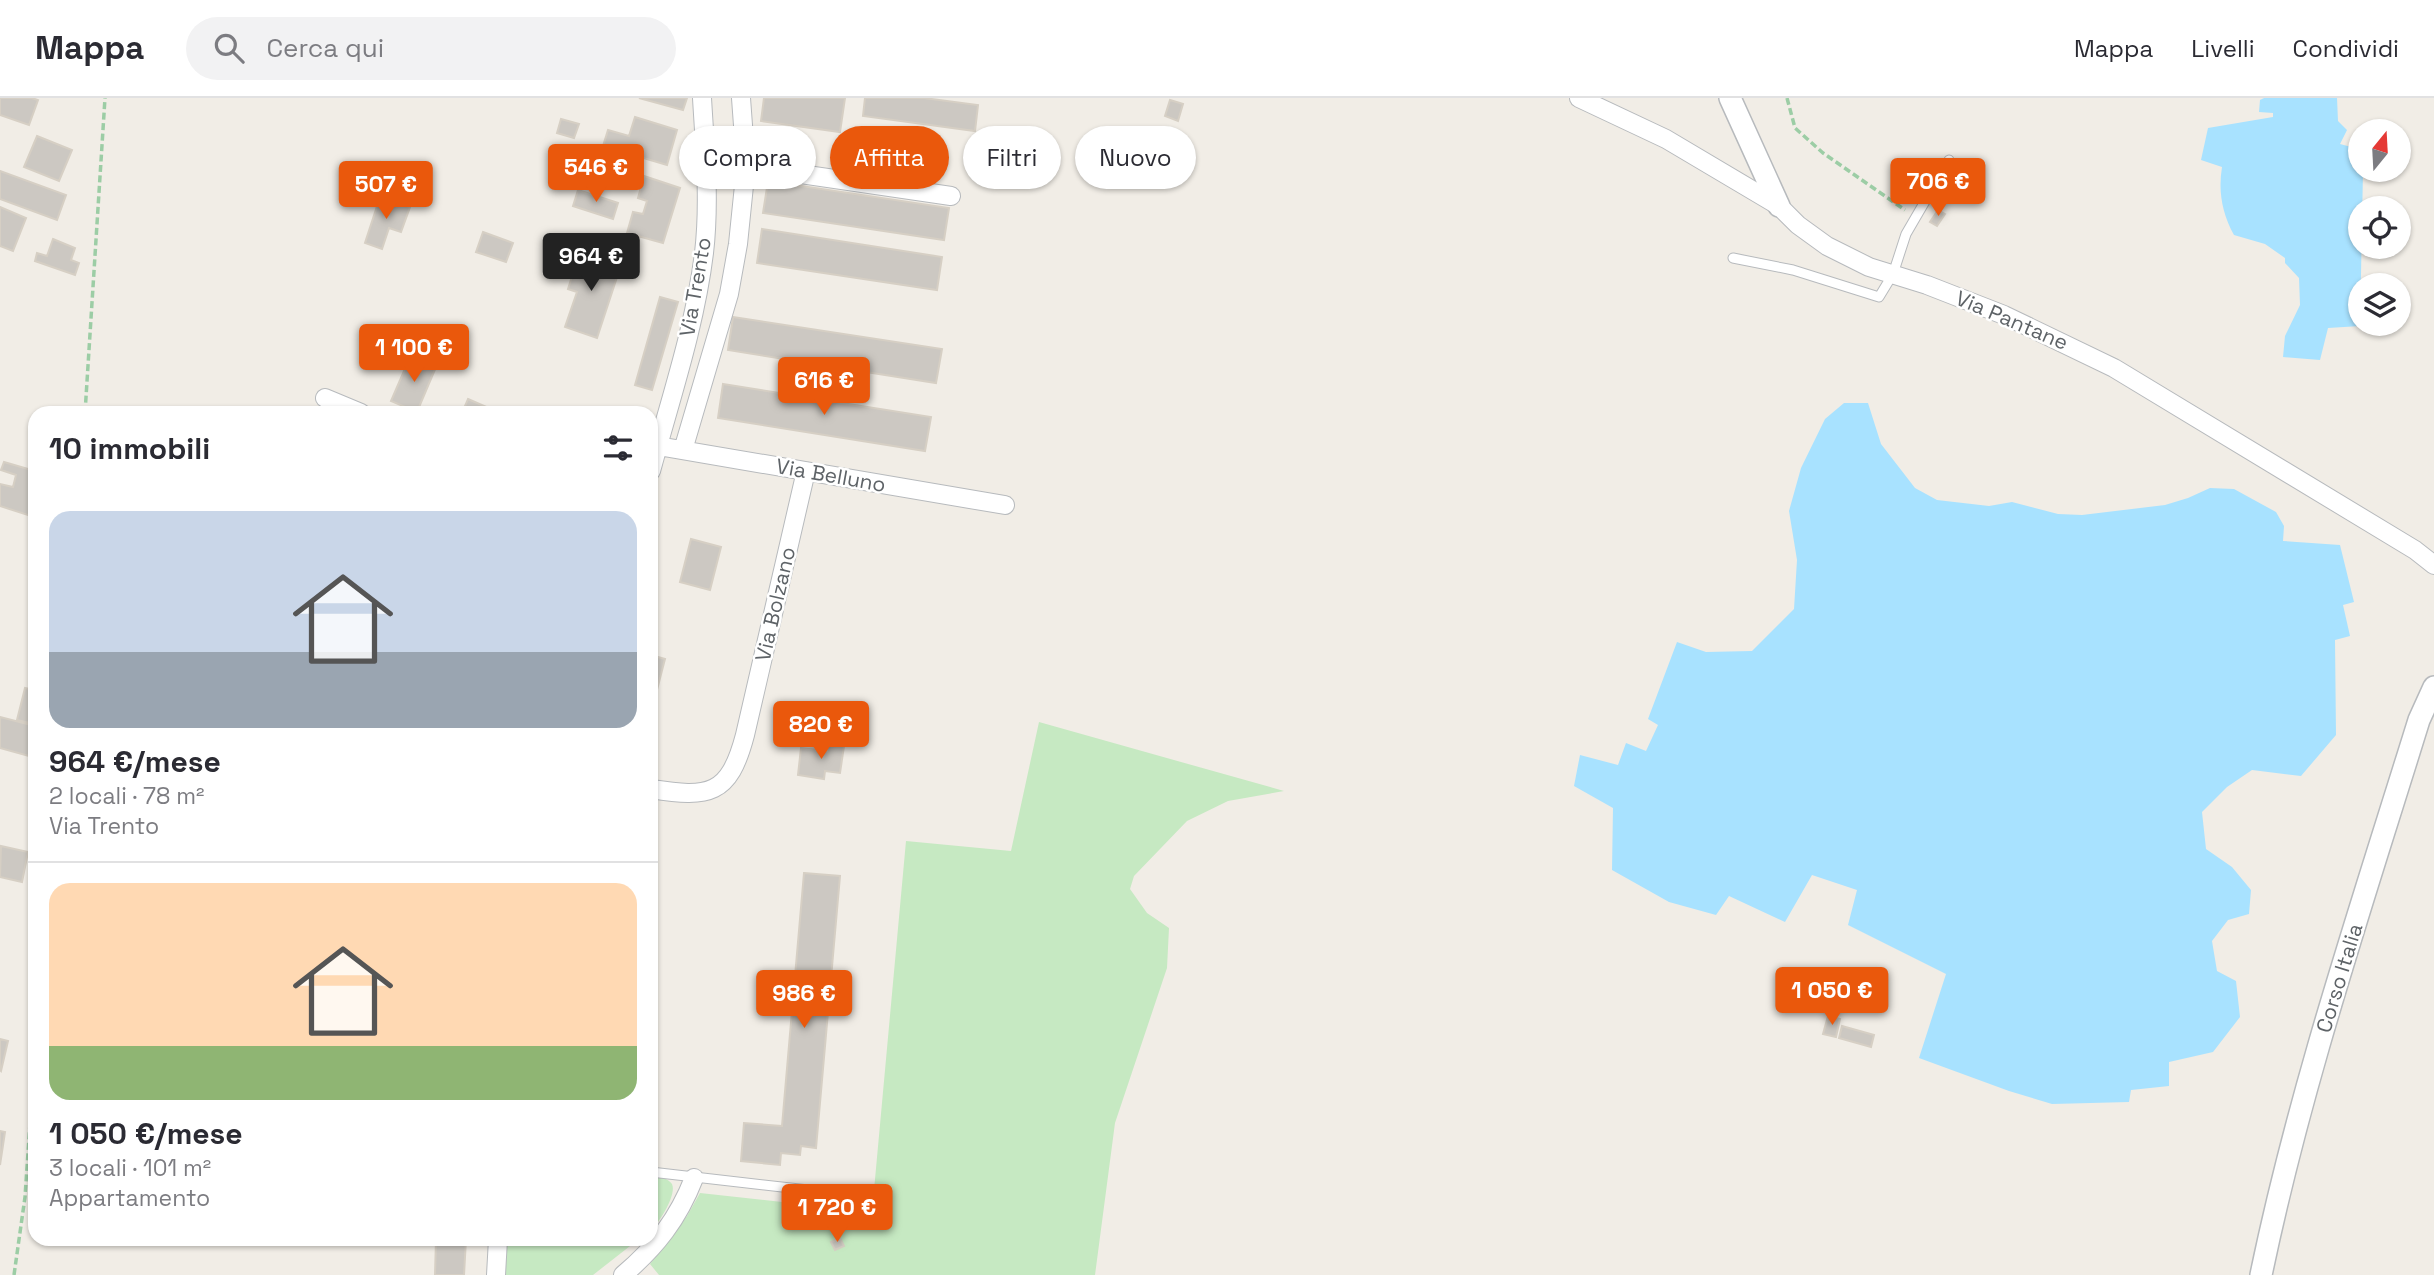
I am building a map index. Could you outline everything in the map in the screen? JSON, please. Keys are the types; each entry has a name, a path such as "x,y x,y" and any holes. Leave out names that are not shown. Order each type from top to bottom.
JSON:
{"street":[{"name":"Via Trento","path":"702,98 704,126"},
{"path":"741,98 743,126"},
{"name":"Via Pantane","path":"1579,98 1666,139 1779,206 1798,225 1827,246 1869,267 2004,314 2114,368 2415,550 2434,565"},
{"path":"1730,98 1779,206"},
{"path":"816,176 951,195"},
{"name":"Via Trento","path":"658,446 701,276 706,189"},
{"path":"683,450 729,294 744,189"},
{"path":"325,398 344,406"},
{"name":"Via Belluno","path":"658,446 1005,505"},
{"name":"Via Bolzano","path":"658,790 687,794 707,792 720,785 733,769 745,735 806,471"},
{"name":"Corso Italia","path":"2261,1275 2273,1214 2326,1017 2419,720 2434,687"},
{"path":"658,1241 680,1211 694,1178"},
{"path":"496,1275 498,1246"},
{"path":"623,1275 654,1246"}],"lane":[{"path":"1733,258 1793,270 1880,297 1893,274 1906,234 1949,160"},
{"path":"658,1173 817,1191"}],"path":[{"path":"85,406 105,98"},
{"path":"1787,98 1794,128 1823,153 1915,217"},
{"path":"14,1275 23,1211 28,1144"}],"green space":[{"path":"1039,722 1284,791 1228,801 1187,821 1134,876 1130,889 1147,913 1169,928 1167,968 1115,1123 1095,1275 659,1275 650,1264 687,1216 700,1193 872,1212 906,841 1011,851"},
{"path":"658,1177 672,1184 672,1195 658,1221"},
{"path":"507,1246 630,1246 593,1275 505,1275"}],"water":[{"path":"2337,98 2338,121 2347,130 2340,144 2348,146 2348,182 2363,182 2363,196 2348,196 2348,259 2361,259 2361,273 2348,273 2348,327 2328,328 2320,360 2283,357 2285,336 2300,305 2299,278 2285,263 2285,258 2265,244 2234,235 2222,202 2222,167 2201,160 2208,128 2273,117 2273,113 2259,112 2260,100"},
{"path":"1844,403 1868,403 1881,444 1915,488 1937,500 1989,506 2012,502 2058,514 2082,515 2165,505 2210,488 2234,489 2276,512 2284,526 2283,541 2340,545 2354,602 2343,605 2350,636 2335,640 2336,735 2301,776 2252,770 2227,787 2202,812 2206,849 2232,867 2251,890 2249,914 2228,920 2212,941 2217,971 2236,981 2240,1017 2213,1052 2169,1062 2169,1086 2131,1090 2129,1102 2052,1104 1919,1058 1946,974 1848,925 1857,890 1812,875 1785,922 1729,896 1716,915 1669,902 1612,870 1613,808 1574,786 1580,755 1618,765 1626,743 1646,751 1658,725 1648,719 1677,642 1706,652 1752,651 1794,609 1797,560 1789,511 1801,468 1825,419"}],"building":[{"path":"0,98 38,100 29,125 0,115"},
{"path":"639,98 687,98 683,110"},
{"path":"764,98 845,98 841,126 830,126 830,131 816,129 816,126 761,121"},
{"path":"865,98 924,98 978,105 976,126 963,126 963,129 863,116"},
{"path":"1170,100 1183,104 1178,121 1165,116"},
{"path":"635,117 677,130 667,165 603,146 608,130 629,136"},
{"path":"561,119 579,124 574,138 557,133"},
{"path":"37,136 72,150 59,181 24,167"},
{"path":"381,162 408,171 405,182 377,173"},
{"path":"0,171 66,195 57,220 0,199"},
{"path":"644,176 679,188 663,243 627,233 633,212 643,214 647,201 638,198"},
{"path":"816,188 949,208 944,240 763,213 767,189"},
{"path":"578,190 618,203 613,219 573,206"},
{"path":"380,197 410,207 401,232 389,228 382,249 365,243"},
{"path":"0,207 26,218 13,251 0,246"},
{"path":"1938,210 1945,214 1937,226 1930,222"},
{"path":"762,229 942,257 937,290 757,263"},
{"path":"483,232 513,243 506,262 476,252"},
{"path":"53,239 75,248 71,260 79,263 75,275 35,261 37,253 47,256"},
{"path":"580,251 621,265 597,338 565,327 577,292 568,289"},
{"path":"660,297 678,302 652,390 635,385"},
{"path":"733,317 942,349 936,383 728,350"},
{"path":"410,357 436,367 420,406 403,406 391,401"},
{"path":"723,384 931,417 925,451 718,418"},
{"path":"468,399 484,406 465,406"},
{"path":"4,462 28,469 28,515 0,506 0,484 13,487 16,475 1,470"},
{"path":"691,539 721,547 710,590 680,582"},
{"path":"658,657 665,659 658,686"},
{"path":"25,688 28,689 28,723 17,720"},
{"path":"0,717 28,724 28,756 0,748"},
{"path":"828,743 844,746 840,773 825,771 824,779 798,775 801,748 827,751"},
{"path":"1,846 28,852 22,882 0,877"},
{"path":"804,873 840,876 816,1148 801,1146 800,1155 781,1153 780,1165 741,1161 744,1123 782,1126"},
{"path":"1828,1016 1840,1019 1836,1037 1823,1034"},
{"path":"1842,1026 1874,1035 1871,1047 1839,1038"},
{"path":"0,1039 8,1041 1,1071 0,1070"},
{"path":"0,1131 5,1132 0,1165"},
{"path":"840,1238 844,1246 835,1250 831,1242"},
{"path":"436,1246 466,1246 464,1275 435,1275"}]}
